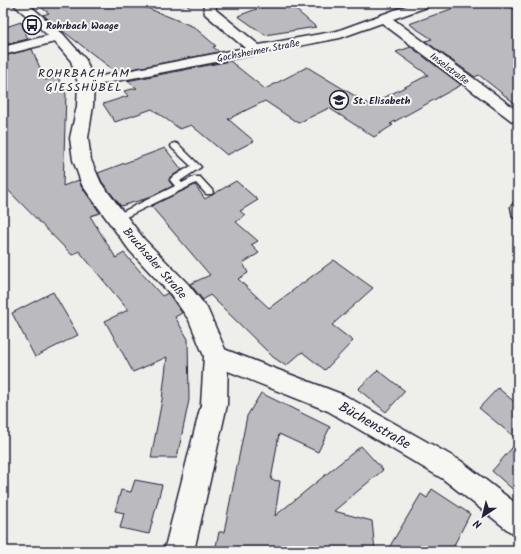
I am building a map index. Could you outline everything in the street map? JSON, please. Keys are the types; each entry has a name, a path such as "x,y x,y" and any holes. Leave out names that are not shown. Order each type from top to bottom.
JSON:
{"main road":[{"name":"Bruchsaler Straße","path":"19,3 58,37 78,60 86,83 86,106 79,138 82,160 92,186 137,245 180,290 200,314 216,356 214,405 179,551"}],"street":[{"path":"209,3 210,11 256,50"},
{"name":"Gochsheimer Straße","path":"86,83 340,34 426,3"},
{"name":"Inselstraße","path":"383,18 518,118"},
{"path":"3,51 58,37"},
{"name":"Büchenstraße","path":"216,356 336,403 452,470 518,522"}],"lane":[{"path":"175,146 197,167 174,180 181,187"},
{"path":"117,218 196,179 209,192"},
{"path":"518,204 516,206 518,217"}],"building":[{"path":"35,3 135,3 194,27 216,46 213,47 219,52 116,72 43,15 49,13"},
{"path":"272,3 288,3 316,27 265,35 238,16"},
{"path":"468,3 503,3 518,11 518,106 479,75 475,77 425,41 432,39 409,24"},
{"path":"21,22 28,39 3,45 3,28"},
{"path":"411,47 461,85 390,124 393,125 374,137 329,108 298,123 265,101 228,119 254,141 227,155 191,125 180,129 152,109 115,122 103,104 128,96 124,91 137,88 127,81 230,61 265,89 307,67 370,105 428,75 396,52"},
{"path":"32,49 45,80 58,77 66,94 63,186 79,180 81,186 100,213 90,216 116,258 124,253 162,296 168,293 182,313 175,317 188,339 189,400 177,458 151,458 162,400 167,357 133,372 105,321 128,310 79,251 72,255 3,185 3,56"},
{"path":"165,148 182,170 170,177 169,181 173,186 145,199 121,206 102,182 98,173"},
{"path":"236,181 258,200 240,211 245,215 236,222 258,241 251,245 259,253 243,263 248,273 238,279 269,308 334,260 373,288 332,325 353,341 325,370 302,352 286,366 273,357 210,295 203,300 190,284 210,275 151,206 195,185 205,199"},
{"path":"53,292 78,335 35,357 12,313"},
{"path":"378,370 405,391 386,412 358,389"},
{"path":"498,388 518,405 518,440 479,408"},
{"path":"261,393 330,427 318,452 279,434 271,480 280,481 275,516 361,446 383,470 334,511 372,521 375,551 215,551 219,532 224,532 247,416"},
{"path":"518,441 518,494 492,471"},
{"path":"135,480 162,485 149,534 120,528 124,513 115,511 121,490 131,492"},
{"path":"432,489 470,514 451,551 387,551 421,494 427,498"}],"place":[{"name":"Rohrbach Waage","path":"32,25"},
{"name":"St. Elisabeth","path":"339,100"}],"district":[{"name":"ROHRBACH AM GIESSHÜBEL","path":"84,80"}]}
